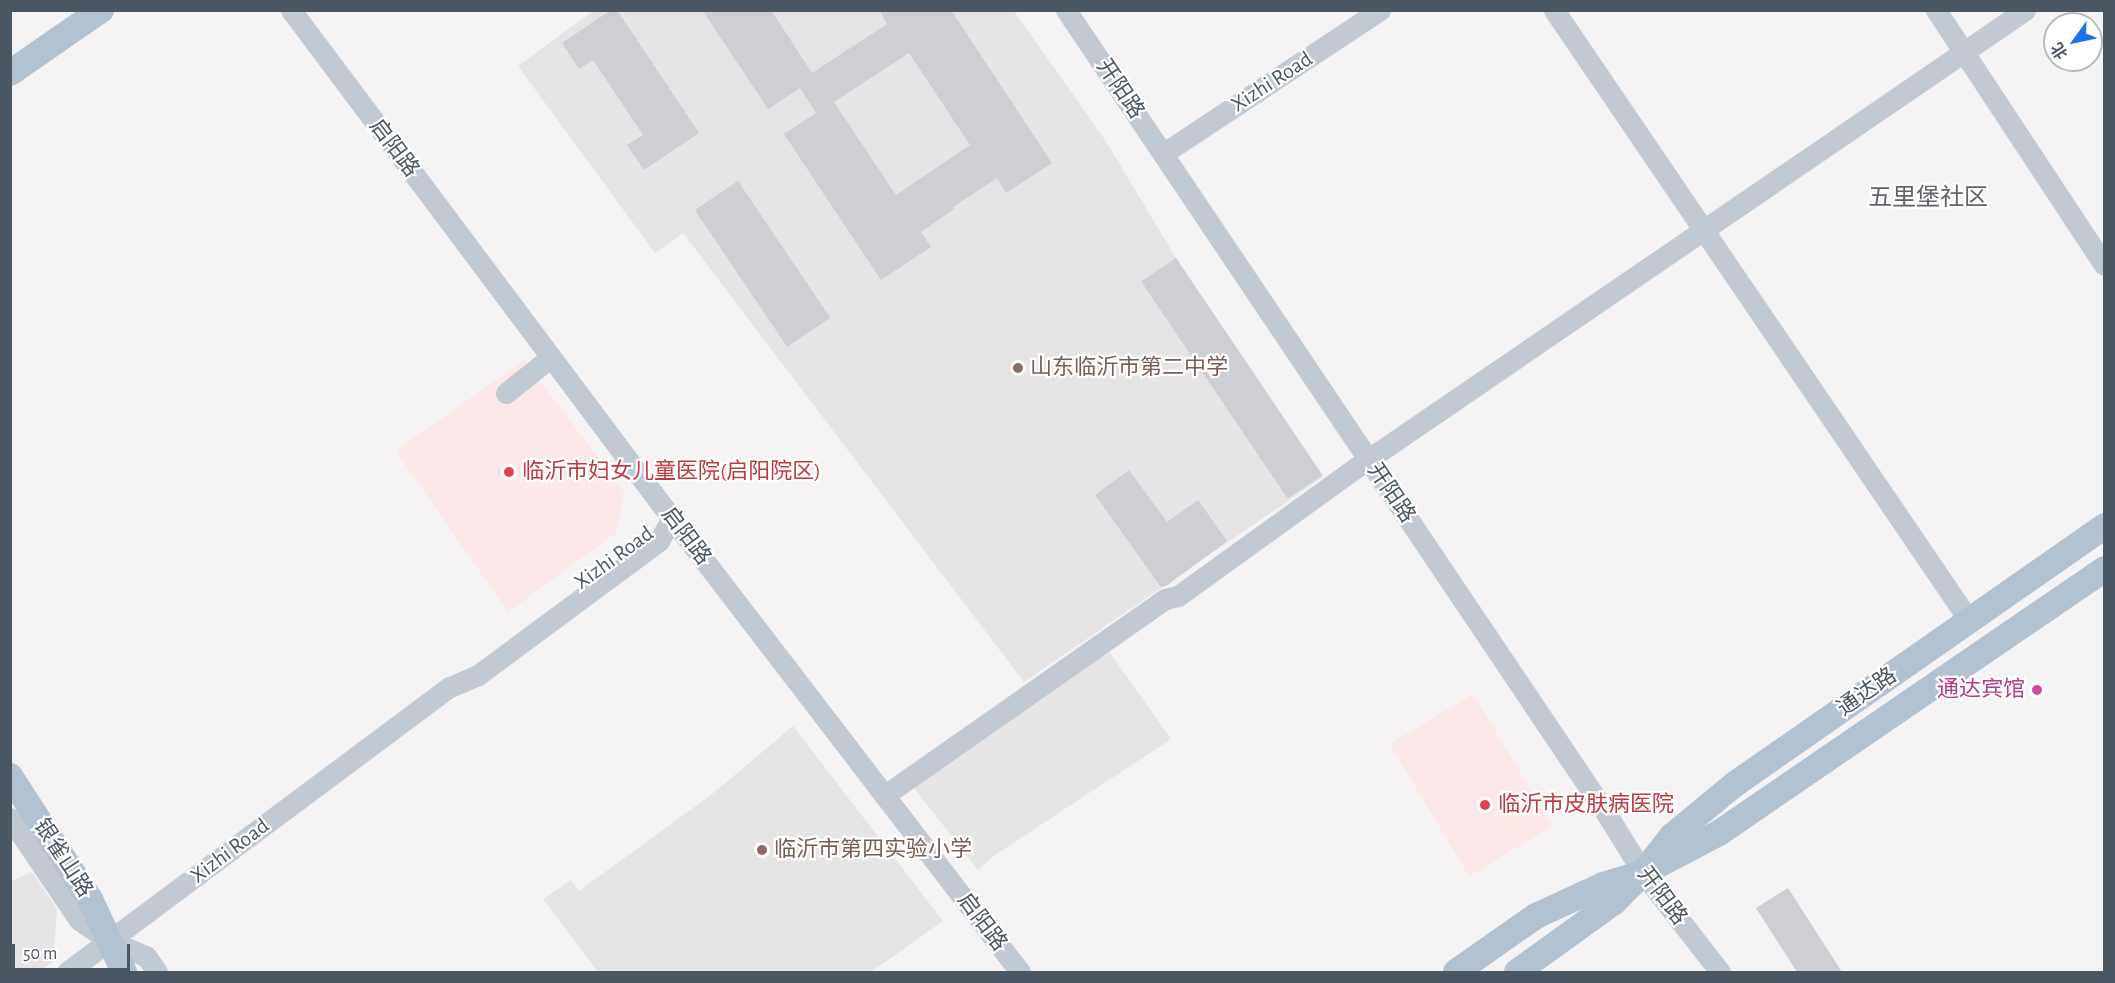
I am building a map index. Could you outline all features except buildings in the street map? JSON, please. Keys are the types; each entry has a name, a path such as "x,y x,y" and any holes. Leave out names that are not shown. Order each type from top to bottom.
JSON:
{"main road":[{"path":"10,74 100,10"},
{"name":"通达路","path":"1517,972 1614,902 1643,873 1672,836 1735,784 2104,527"},
{"name":"通达路","path":"1456,972 1536,916 1603,885 1643,873 1719,833 2104,569"},
{"name":"银雀山路","path":"10,776 90,899 124,972"},
{"name":"银雀山路","path":"10,799 86,916 144,972"}],"street":[{"name":"启阳路","path":"291,10 545,354 1020,972"},
{"name":"开阳路","path":"1066,10 1606,813 1643,873 1720,972"},
{"name":"Xizhi Road","path":"1164,153 1380,10"},
{"path":"1554,10 1970,621"},
{"path":"1936,10 2104,265"},
{"path":"885,795 1165,599 1178,596 1369,459 2025,10"},
{"path":"506,393 545,354"},
{"name":"Xizhi Road","path":"67,972 450,687 466,668 653,527 672,518"},
{"path":"10,818 79,920 110,941 146,956 157,972"},
{"path":"110,941 114,972"}],"shaded area":[{"name":"山东临沂市第二中学","path":"593,11 1014,11 1105,140 1176,258 1323,477 1024,682 683,233 655,253 518,66"},
{"name":"临沂市妇女儿童医院(启阳院区)","path":"524,360 624,492 616,533 508,612 396,451"},
{"name":"临沂市第四实验小学","path":"1108,650 1171,739 992,857 978,870 911,784"},
{"name":"临沂市皮肤病医院","path":"1473,694 1552,826 1469,876 1390,744"},
{"name":"临沂市第四实验小学","path":"793,726 943,921 871,972 598,972 543,899 571,880 579,891 711,795"},
{"path":"32,872 57,909 53,962 39,972 11,972 11,881"}],"place":[{"name":"山东临沂市第二中学","path":"1018,368"},
{"name":"临沂市妇女儿童医院(启阳院区)","path":"509,472"},
{"name":"通达宾馆","path":"2037,690"},
{"name":"临沂市皮肤病医院","path":"1485,805"},
{"name":"临沂市第四实验小学","path":"762,850"}],"district":[{"name":"五里堡社区","path":"1928,199"}]}
